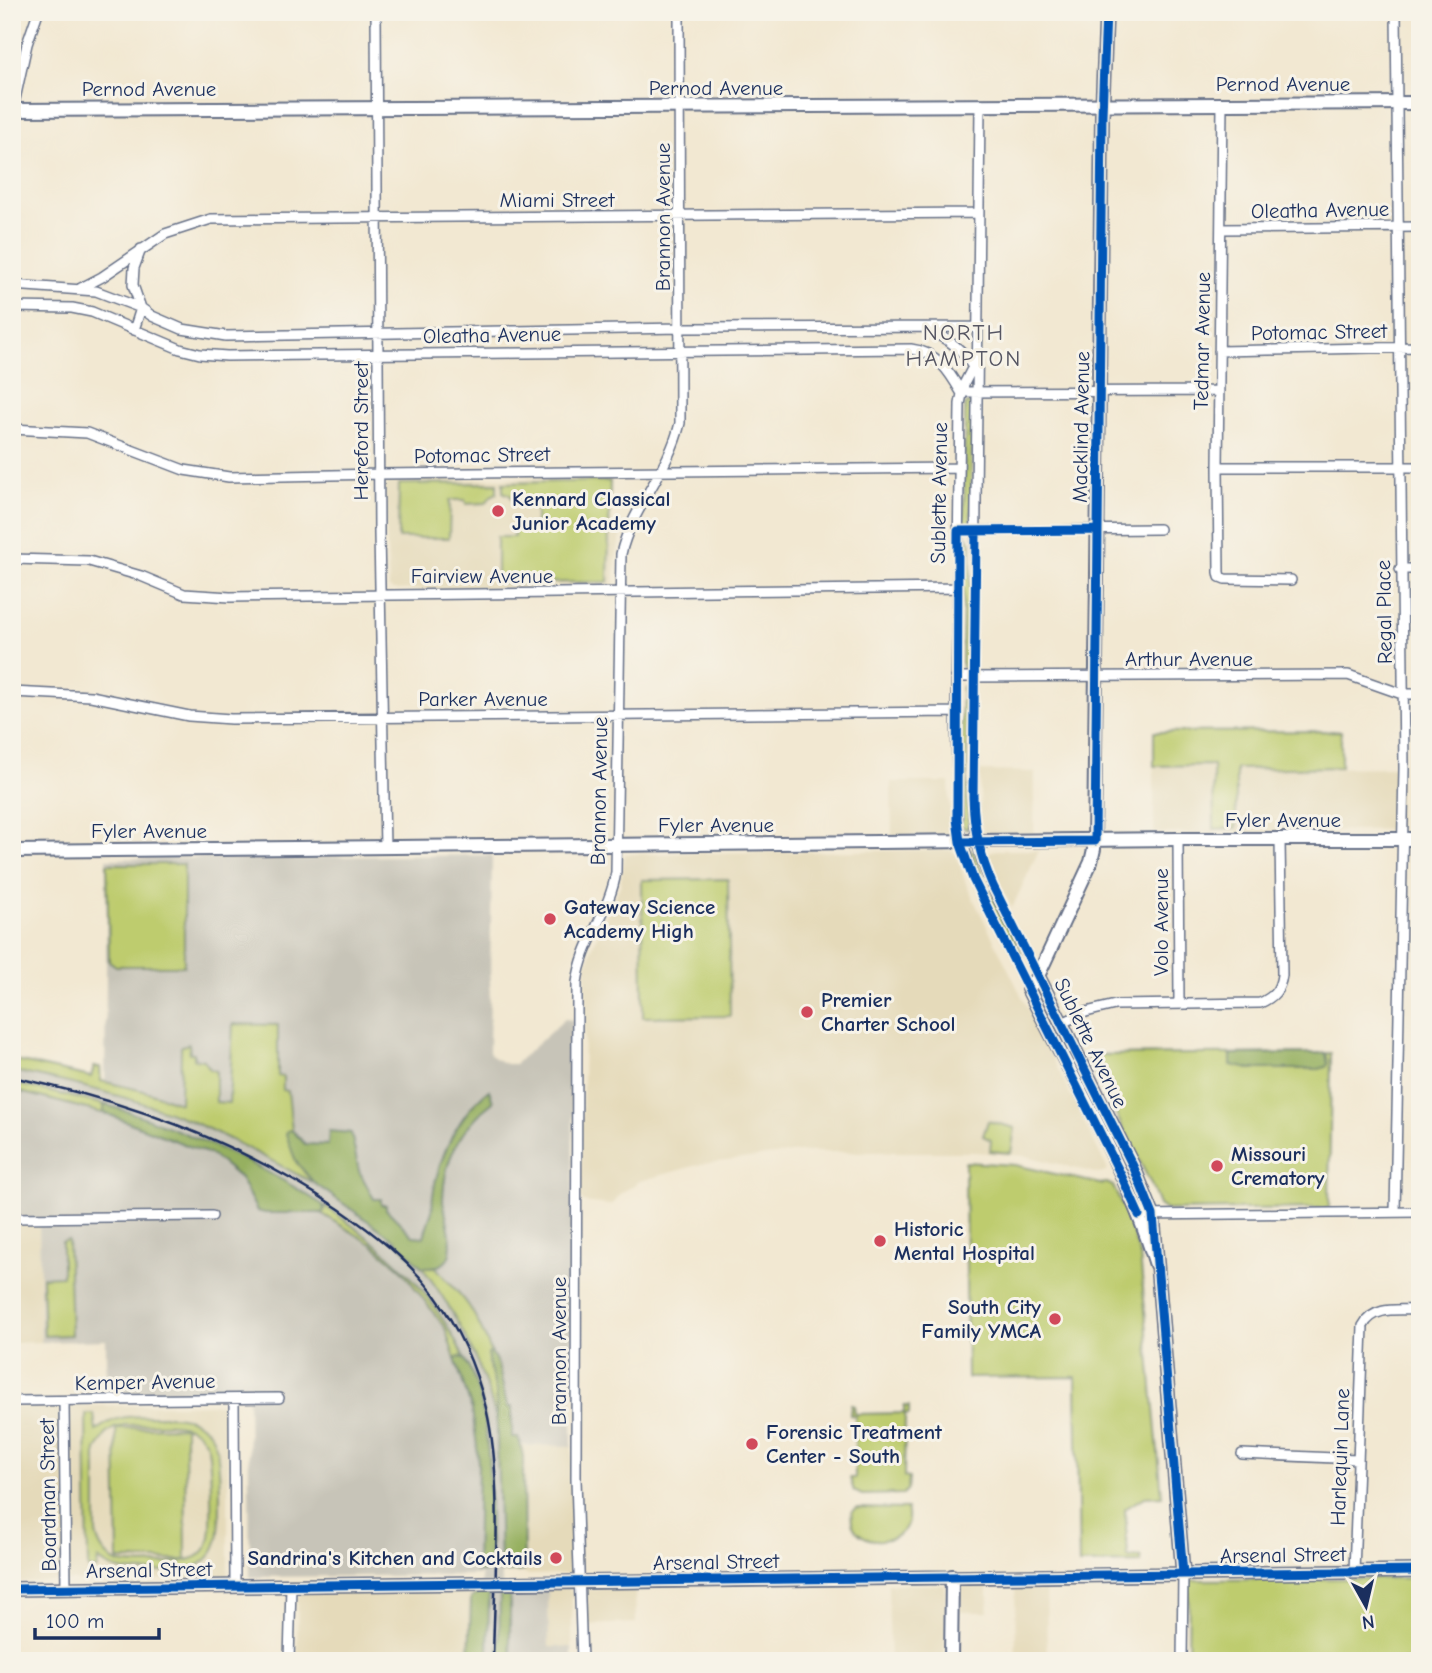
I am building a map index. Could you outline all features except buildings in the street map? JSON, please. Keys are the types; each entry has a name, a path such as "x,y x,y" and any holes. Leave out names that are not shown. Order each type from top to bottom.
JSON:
{"street":[{"path":"13,111 27,44 38,12"},
{"name":"Hereford Street","path":"376,12 385,848"},
{"name":"Brannon Avenue","path":"582,1661 578,1581 575,1148 577,983 585,948 612,892 616,872 621,554 625,538 673,447 680,422 679,12"},
{"name":"Macklind Avenue","path":"1028,989 1038,976 1091,862 1095,841 1102,105 1106,12"},
{"name":"Regal Place","path":"1395,1212 1402,839 1396,12"},
{"name":"Pernod Avenue","path":"13,111 377,106 1420,103"},
{"name":"Tedmar Avenue","path":"1222,104 1218,467 1220,578 1291,580"},
{"name":"Sublette Avenue","path":"980,106 973,797 977,842 993,886 1144,1189 1153,1215 1183,1574 1182,1661"},
{"name":"Miami Street","path":"81,288 102,277 164,234 211,219 979,213"},
{"name":"Oleatha Avenue","path":"1221,229 1420,227"},
{"path":"134,330 141,308 133,285 134,268 142,248"},
{"name":"Oleatha Avenue","path":"12,285 81,288 114,297 182,329 226,336 681,328 978,327"},
{"name":"Oleatha Avenue","path":"12,307 72,308 92,312 158,341 200,354 227,356 922,350 939,360 961,392"},
{"name":"Oleatha Avenue","path":"912,327 943,337 959,349 973,368 978,387"},
{"name":"Potomac Street","path":"1219,351 1420,347"},
{"name":"Sublette Avenue","path":"978,352 961,392 956,677 956,800 960,842 973,879 1139,1215 1156,1265"},
{"path":"961,392 978,387 1219,391"},
{"name":"Potomac Street","path":"12,429 87,433 200,474 229,477 959,468"},
{"path":"1218,467 1420,467"},
{"path":"958,531 1159,529"},
{"name":"Fairview Avenue","path":"12,559 89,561 141,576 184,594 229,597 957,588"},
{"path":"1401,569 1420,569"},
{"name":"Arthur Avenue","path":"956,677 1348,675 1402,694 1420,694"},
{"name":"Parker Avenue","path":"12,692 91,696 189,716 231,719 956,712"},
{"name":"Volo Avenue","path":"1178,839 1179,1004"},
{"name":"Fyler Avenue","path":"12,851 1420,839"},
{"path":"1062,1023 1086,1012 1115,1005 1260,1003 1277,992 1282,975 1280,840"},
{"path":"1139,1215 1420,1212"},
{"path":"12,1217 212,1216"},
{"name":"Harlequin Lane","path":"1354,1572 1363,1326 1367,1316 1380,1311 1420,1312"},
{"name":"Kemper Avenue","path":"12,1401 279,1398"},
{"path":"233,1399 235,1586"},
{"name":"Boardman Street","path":"64,1401 66,1588"},
{"path":"1242,1454 1357,1459"},
{"name":"Arsenal Street","path":"12,1589 1420,1571"},
{"path":"951,1661 952,1576"},
{"path":"289,1661 291,1586"}],"shaded area":[{"name":"Kennard Classical Junior Academy","path":"611,477 612,535 621,535 614,585 389,588 384,488 391,480"},
{"path":"1213,765 1214,833 1154,833 1154,766"},
{"path":"1399,767 1398,829 1236,833 1236,769"},
{"path":"980,771 1035,772 1034,834 983,833 980,816"},
{"path":"891,782 949,782 951,832 944,835 892,836"},
{"name":"Premier Charter School","path":"950,850 956,854 967,886 1107,1168 1106,1172 1099,1174 1026,1156 975,1152 799,1152 701,1164 640,1181 609,1205 583,1202 580,1197 586,968 593,945 620,886 625,854"},
{"path":"1039,850 1012,908 990,863 989,852"},
{"path":"492,855 489,1052 506,1064 515,1064 565,1019 573,1020 572,1446 499,1445 502,1589 548,1589 549,1647 572,1647 572,1661 479,1661 481,1575 250,1577 248,1388 106,1393 106,1340 41,1342 39,1221 12,1221 12,1135 16,1133 18,1092 105,1114 105,1105 12,1083 12,1071 105,1092 107,859"},
{"path":"12,1221 39,1221 41,1342 12,1343"},
{"path":"224,1404 228,1409 228,1578 12,1582 12,1407"},
{"path":"521,1446 572,1446 573,1567 569,1574 525,1575"},
{"path":"988,1583 988,1612 960,1612 961,1585"},
{"path":"1015,1583 1046,1583 1047,1657 1016,1658"},
{"path":"888,1584 945,1585 945,1657 890,1658"},
{"path":"635,1587 636,1623 586,1625 587,1590"},
{"path":"568,1588 572,1593 572,1647 549,1648 548,1589"},
{"path":"481,1590 479,1661 297,1661 298,1598 302,1592"}],"green space":[{"path":"969,402 972,408 971,520 968,525 964,520 965,405"},
{"path":"610,481 608,582 497,583 497,537 514,537 514,530 536,530 536,504 514,502 510,495 503,492 503,483"},
{"path":"497,483 497,493 486,503 466,504 465,500 450,500 449,538 398,538 399,484"},
{"path":"968,537 971,543 969,670 965,672 962,667 964,541"},
{"path":"967,684 969,827 965,829 962,826 961,808 962,687"},
{"path":"1341,731 1341,767 1236,769 1236,828 1214,829 1213,765 1154,766 1154,732"},
{"path":"971,850 1021,952 1021,958 1016,957 978,882 968,851"},
{"path":"107,864 184,864 184,966 116,966 109,961"},
{"path":"728,879 730,1016 643,1017 642,880"},
{"path":"233,1024 278,1025 278,1076 283,1077 283,1090 288,1091 292,1130 287,1131 304,1172 314,1183 231,1139 179,1116 96,1090 12,1071 12,1060 91,1077 94,1067 100,1067 101,1081 180,1103 181,1046 189,1044 194,1059 204,1060 210,1069 216,1071 216,1102 229,1103"},
{"path":"1326,1053 1328,1064 1319,1069 1249,1069 1231,1065 1231,1055 1234,1054"},
{"path":"1331,1053 1329,1208 1166,1210 1159,1205 1086,1055"},
{"path":"12,1083 107,1105 104,1106 104,1112 110,1115 12,1090"},
{"path":"489,1090 493,1102 476,1117 462,1136 447,1168 443,1201 451,1243 448,1258 436,1266 422,1267 395,1240 314,1183 296,1162 286,1134 292,1130 305,1144 328,1145 329,1131 351,1133 359,1171 374,1199 381,1199 381,1205 386,1205 386,1209 413,1236 424,1237 445,1152 468,1111"},
{"path":"104,1105 178,1130 242,1159 323,1205 324,1211 257,1211 240,1178 212,1155 110,1115 104,1112"},
{"path":"988,1121 1015,1128 1011,1153 990,1151 991,1140 983,1136"},
{"path":"965,1162 1015,1165 1100,1184 1107,1183 1113,1186 1128,1218 1140,1256 1162,1496 1144,1497 1125,1509 1128,1558 1141,1557 1141,1563 1079,1564 1076,1377 967,1378"},
{"path":"323,1205 368,1237 405,1271 437,1310 464,1358 455,1359 445,1328 401,1269 373,1245 321,1213 325,1208"},
{"path":"68,1240 71,1335 44,1336 42,1277 62,1276 62,1242"},
{"path":"422,1267 436,1267 465,1301 478,1323 491,1352 488,1354 488,1361 496,1391 496,1419 467,1339"},
{"path":"491,1352 498,1365 508,1407 512,1407 512,1437 517,1437 520,1442 523,1456 524,1571 500,1572 496,1391 488,1361 488,1354"},
{"path":"464,1358 474,1380 486,1433 490,1492 490,1572 476,1572 477,1446 472,1410 455,1359"},
{"path":"851,1405 854,1406 855,1414 904,1413 904,1406 909,1406 909,1414 905,1415 904,1477 909,1478 908,1489 903,1494 862,1495 854,1491 850,1478 855,1478 855,1416 850,1415"},
{"path":"86,1414 94,1414 96,1431 115,1420 136,1416 178,1416 190,1419 204,1428 215,1443 219,1475 218,1539 210,1556 192,1569 179,1571 127,1572 112,1568 98,1559 97,1569 88,1569","holes":["124,1425 186,1426 199,1434 207,1445 210,1534 206,1548 195,1558 185,1561 160,1564 125,1564 113,1560 100,1546 96,1533 96,1450 107,1433 116,1427 118,1560 186,1560 185,1427 117,1428"]},
{"path":"857,1508 907,1509 908,1522 902,1532 893,1538 869,1539 859,1534 853,1525 852,1512"},
{"path":"1420,1578 1420,1661 1188,1661 1189,1583 1192,1580"},
{"path":"479,1593 489,1593 488,1661 469,1661 471,1598"},
{"path":"500,1593 510,1594 510,1643 513,1661 499,1661"}],"railway":[{"path":"12,1077 99,1098 141,1112 223,1144 263,1163 352,1218 389,1247 433,1293 465,1348 482,1393 492,1437 497,1533 493,1661"}],"cycle path":[{"path":"960,842 1095,841 1102,115 1106,12"},
{"path":"1098,530 958,531 957,819 960,842 973,879 1139,1215"},
{"path":"976,531 973,797 976,832 993,886 1134,1168 1153,1215 1183,1574"},
{"path":"12,1589 1420,1571"}],"place":[{"name":"Kennard Classical Junior Academy","path":"498,511"},
{"name":"Gateway Science Academy High","path":"550,919"},
{"name":"Premier Charter School","path":"807,1012"},
{"name":"Missouri Crematory","path":"1217,1166"},
{"name":"Historic Mental Hospital","path":"880,1241"},
{"name":"South City Family YMCA","path":"1055,1319"},
{"name":"Forensic Treatment Center - South","path":"752,1444"},
{"name":"Sandrina's Kitchen and Cocktails","path":"556,1558"}],"district":[{"name":"NORTH HAMPTON","path":"964,345"}]}
